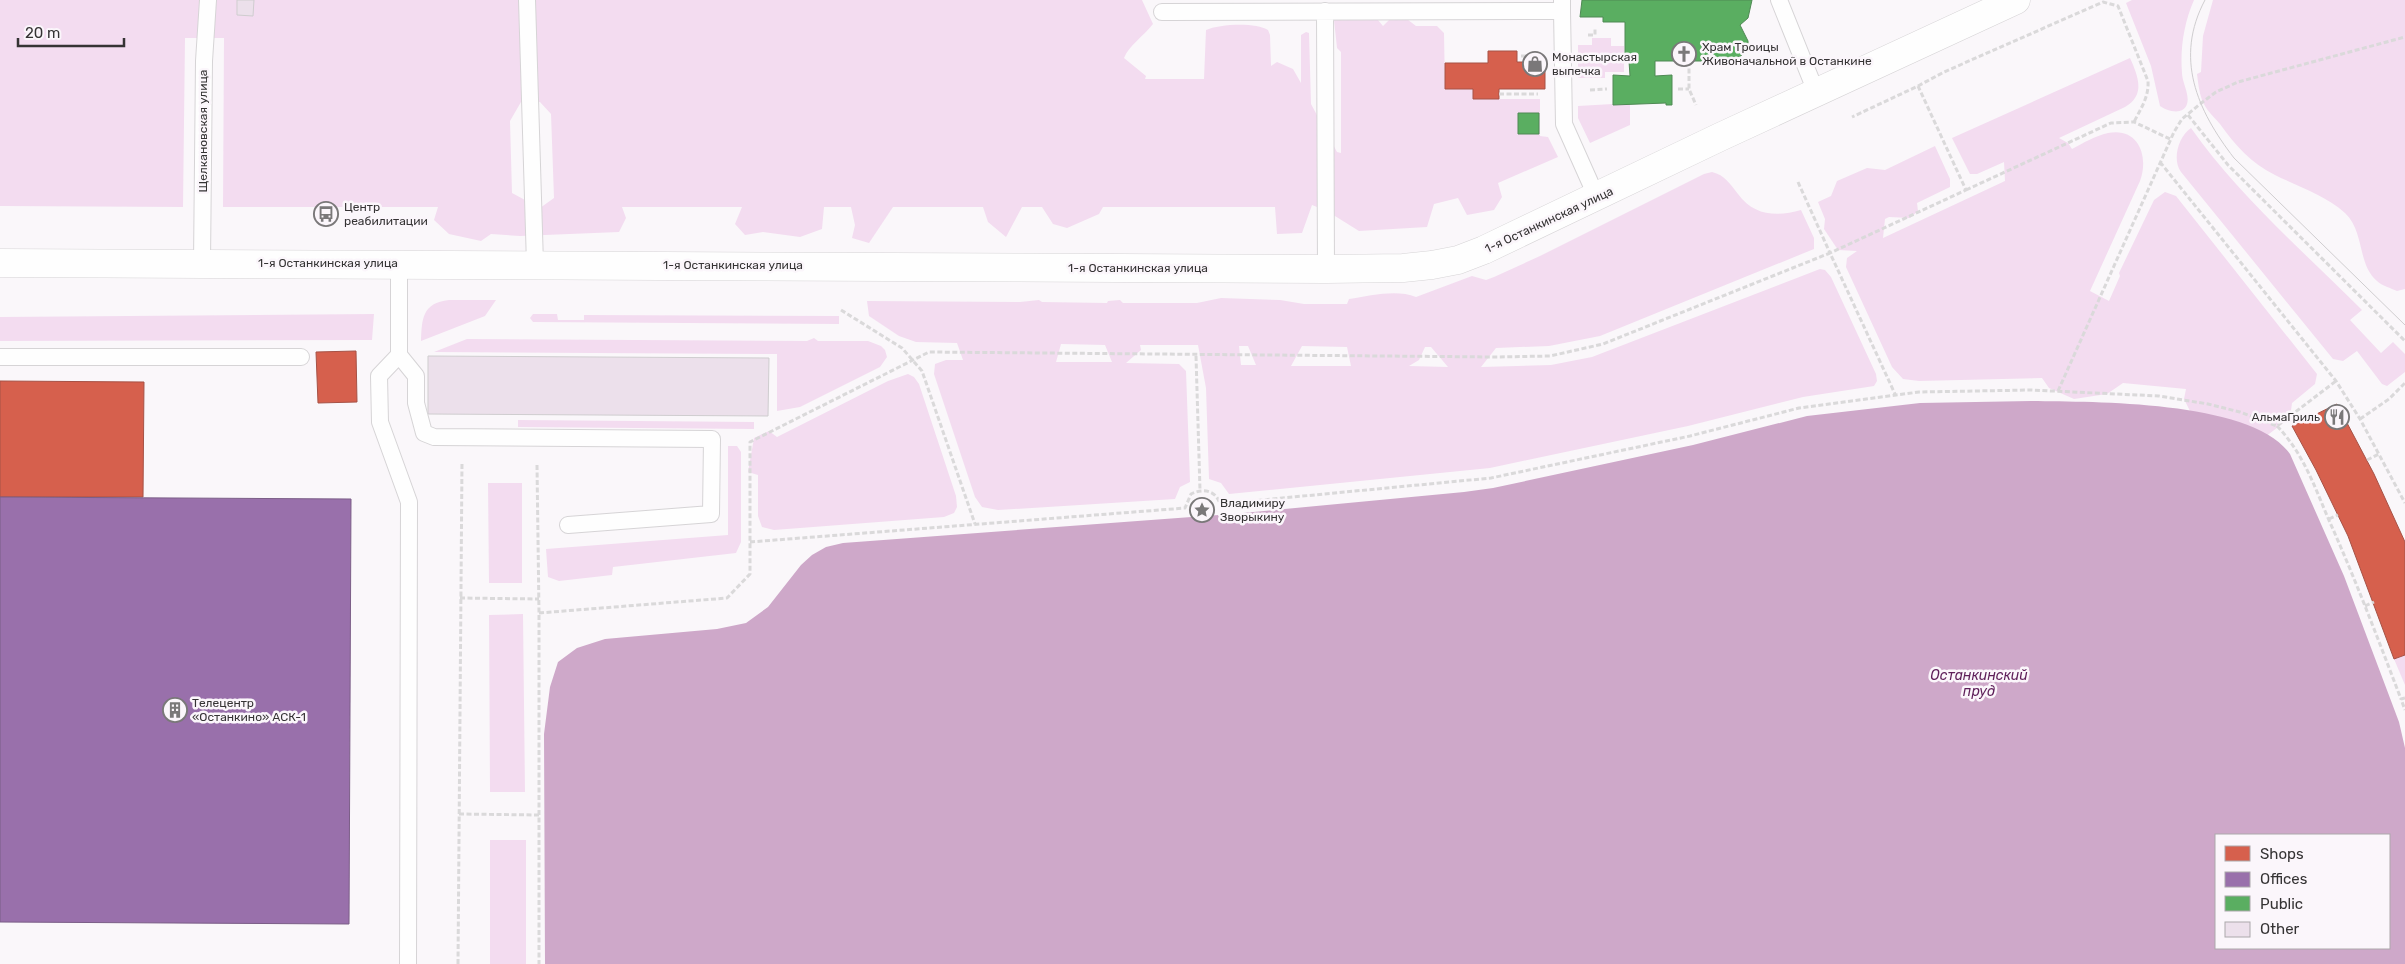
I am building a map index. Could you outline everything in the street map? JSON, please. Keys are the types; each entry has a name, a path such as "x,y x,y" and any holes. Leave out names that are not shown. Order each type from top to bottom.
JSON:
{"street":[{"name":"1-я Останкинская улица","path":"0,262 1403,268 1458,260 1529,230 1816,92 2016,0"}],"lane":[{"name":"Щелкановская улица","path":"202,262 204,61 208,0"},
{"path":"527,0 535,264"},
{"path":"1779,0 1816,92"},
{"path":"1162,12 1306,6 1325,11 1562,6 1564,124 1597,198"},
{"path":"1325,11 1326,269"},
{"path":"399,263 399,355 416,376 416,403 424,433 434,437 712,439 711,514 568,525"},
{"path":"399,355 379,376 379,391 380,422 409,502 408,964"},
{"path":"0,357 301,357"}],"path":[{"path":"1852,117 1944,72 2103,2 2118,6 2148,81 2146,99 2134,122"},
{"path":"1595,27 1595,32"},
{"path":"2058,391 2170,140 2188,115 2216,92 2238,82 2405,37"},
{"path":"1689,61 1689,89 1696,105"},
{"path":"1918,86 1966,190"},
{"path":"1678,89 1689,89"},
{"path":"1499,94 1548,94"},
{"path":"2188,115 2228,165 2405,341"},
{"path":"539,613 727,598 750,574 750,442 913,359 935,351 1196,356 1523,357 1564,354 1603,344 1830,253 2111,123 2134,122 2170,140"},
{"path":"2160,162 2336,381 2360,418 2405,504"},
{"path":"1798,182 1895,394"},
{"path":"841,310 895,343 913,359 927,381 974,524"},
{"path":"1196,356 1200,490"},
{"path":"2277,426 2336,381"},
{"path":"2360,418 2389,398 2405,382"},
{"path":"750,542 1185,508 1191,494 1200,490 1211,492 1216,496 1220,504 1491,478 1690,436 1799,408 1895,394 1919,392 2058,391 2159,396 2240,412 2277,426 2293,442 2329,519 2403,699 2405,710"},
{"path":"458,964 462,437"},
{"path":"536,438 539,599 539,964"},
{"path":"2367,460 2380,454"},
{"path":"2329,519 2338,515"},
{"path":"460,598 539,599"},
{"path":"2365,606 2374,602"},
{"path":"459,814 539,815"}],"shaded area":[{"path":"0,0 1142,0 1153,24 1129,49 1124,58 1146,76 1145,79 1204,79 1206,30 1219,26 1247,25 1262,27 1268,30 1270,35 1271,66 1277,62 1293,69 1301,83 1301,35 1306,32 1309,33 1311,104 1337,152 1341,153 1341,52 1337,48 1334,20 1344,11 1372,13 1383,26 1390,19 1403,16 1416,26 1437,26 1444,33 1445,89 1473,89 1474,99 1540,99 1540,136 1548,137 1558,157 1498,183 1502,197 1494,210 1467,215 1458,198 1434,204 1427,227 1359,231 1327,211 1312,205 1302,233 1277,234 1275,207 1103,207 1099,214 1067,228 1053,224 1042,207 1022,207 1006,237 988,222 983,207 893,207 869,243 852,238 855,225 851,207 824,207 822,229 800,237 763,232 745,235 735,224 742,207 622,207 626,218 619,232 520,236 491,234 481,241 449,234 434,220 438,207 223,207 224,38 185,38 183,207 0,206","holes":["521,102 540,102 551,114 554,198 540,208 512,193 510,121"]},
{"path":"2132,0 2194,0 2185,27 2182,45 2182,77 2188,100 2185,108 2182,110 2171,111 2160,106 2151,66 2126,3"},
{"path":"2213,0 2405,0 2405,289 2397,291 2387,287 2379,283 2371,274 2363,257 2356,229 2345,213 2320,196 2258,165 2238,146 2206,107 2200,94 2197,74 2201,72 2203,36"},
{"path":"1592,38 1611,38 1611,46 1624,46 1624,72 1605,72 1605,78 1578,78 1578,45 1592,45"},
{"path":"2130,58 2136,72 2138,85 2136,97 2132,102 2059,138 2068,143 2072,149 2098,136 2119,132 2134,139 2142,154 2143,163 2140,181 2090,291 2109,301 2120,276 2119,273 2154,200 2165,192 2176,196 2317,374 2315,384 2292,403 2290,418 2261,440 2190,411 2184,399 2186,389 2123,383 2107,394 2074,399 2049,388 2042,378 1919,381 1903,379 1892,367 1846,267 1847,258 1857,251 1838,250 1824,229 1825,219 1818,202 1831,196 1837,181 1867,168 1885,170 1935,146 1950,179 1950,187 1917,203 1918,211 1910,218 1889,217 1885,219 1883,238 2005,181 2004,162 1977,174 1970,174 1952,138"},
{"path":"1630,103 1630,125 1590,143 1578,118 1578,106"},
{"path":"2191,128 2251,200 2362,310 2350,320 2381,353 2393,342 2405,354 2405,372 2387,386 2382,384 2357,351 2343,361 2333,359 2181,172 2177,161 2178,149 2186,132"},
{"path":"1712,172 1720,175 1727,180 1744,201 1759,211 1783,214 1801,210 1814,238 1814,249 1600,336 1549,346 1496,348 1481,367 1551,365 1592,357 1820,269 1825,270 1831,277 1876,374 1877,381 1874,386 1803,397 1688,426 1490,468 1229,494 1221,483 1209,479 1206,388 1198,345 1140,345 1141,350 1126,363 1179,364 1186,371 1190,482 1180,487 1175,499 998,510 982,507 975,497 934,374 935,364 946,360 963,360 957,343 916,342 899,336 869,316 867,301 1020,302 1039,300 1042,302 1107,303 1108,301 1120,300 1123,303 1197,303 1221,298 1280,300 1304,304 1347,304 1349,299 1383,294 1400,294 1416,297 1472,276 1486,280 1494,277 1704,174","holes":["1061,344 1105,345 1112,362 1056,362","1239,346 1248,346 1256,365 1241,365","1302,346 1347,347 1351,366 1291,366","1425,347 1431,347 1448,367 1409,366 1419,360"]},
{"path":"449,300 496,300 485,316 421,341 425,313 433,305"},
{"path":"374,314 372,340 0,341 0,317"},
{"path":"533,314 557,314 558,320 584,320 584,315 839,316 839,324 533,322 530,318"},
{"path":"814,338 818,341 868,341 881,346 885,350 887,357 880,367 800,407 777,411 777,354 434,352 467,339 807,341"},
{"path":"908,374 914,377 919,384 956,496 957,507 954,513 944,517 774,530 762,527 758,516 758,475 748,472 754,438 769,431 777,437 888,381"},
{"path":"518,420 754,422 754,429 518,427"},
{"path":"728,446 737,446 741,452 741,542 736,553 613,567 612,575 559,581 548,577 546,549 728,535"},
{"path":"488,483 522,483 522,583 489,583"},
{"path":"523,614 525,792 490,792 489,615"},
{"path":"2405,655 2405,685 2394,659"},
{"path":"490,840 526,840 526,964 490,964"}],"water":[{"name":"Останкинский пруд","path":"2093,402 2170,408 2208,414 2242,423 2271,436 2290,454 2344,576 2399,722 2405,748 2405,964 545,964 544,734 550,687 558,662 577,648 605,639 717,629 746,623 768,607 801,565 812,555 826,547 843,543 1232,514 1464,492 1493,488 1693,445 1807,416 1920,403"}],"building: Shops":[{"path":"1488,51 1517,51 1517,62 1545,62 1545,89 1499,89 1499,99 1473,99 1473,89 1445,89 1445,63 1488,63"},
{"path":"356,351 357,402 318,403 316,352"},
{"path":"0,381 144,382 143,497 0,497"},
{"path":"2337,404 2374,474 2405,542 2405,655 2394,659 2348,536 2292,426"}],"building: Offices":[{"name":"Телецентр «Останкино» АСК-1","path":"0,497 351,499 349,924 0,922"}],"building: Public":[{"name":"Храм Троицы Живоначальной в Останкине","path":"1582,0 1752,0 1748,18 1740,25 1748,41 1748,47 1741,56 1728,61 1655,61 1655,76 1672,75 1672,105 1666,105 1666,103 1613,105 1613,75 1630,76 1629,61 1625,61 1625,22 1603,22 1603,17 1580,17"},
{"path":"1518,113 1539,113 1539,134 1518,134"}],"building: Other":[{"path":"237,0 254,0 253,16 237,15"},
{"path":"428,356 769,358 768,416 428,414"}],"tram line":[{"path":"2205,0 2196,21 2191,42 2191,63 2194,83 2200,102 2221,140 2234,158 2405,325"}],"place":[{"name":"Храм Троицы Живоначальной в Останкине","path":"1684,54"},
{"name":"Монастырская выпечка","path":"1535,64"},
{"name":"Центр реабилитации","path":"326,214"},
{"name":"АльмаГриль","path":"2337,417"},
{"name":"Владимиру Зворыкину","path":"1202,510"},
{"name":"Телецентр «Останкино» АСК-1","path":"175,710"}]}
